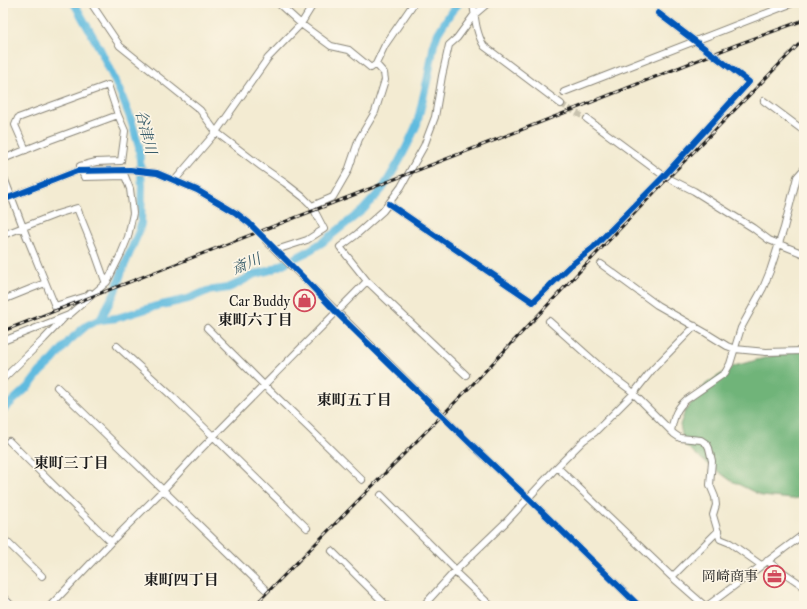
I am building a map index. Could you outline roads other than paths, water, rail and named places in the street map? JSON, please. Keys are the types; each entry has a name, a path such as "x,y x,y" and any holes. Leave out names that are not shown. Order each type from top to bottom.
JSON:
{"street":[{"path":"91,3 120,46 200,110 216,132 285,183 312,206 324,230 308,240 277,252"},
{"path":"278,3 301,24 331,46 349,50 371,68 376,64 385,44 414,3"},
{"path":"175,180 216,132 268,58 301,24 314,3"},
{"path":"473,3 480,39 484,46 561,104"},
{"path":"466,375 367,281 340,247 383,211 401,187 424,146 435,117 449,45 474,14 488,3"},
{"path":"564,92 793,3"},
{"path":"389,204 533,302 570,266 593,248 664,176 749,82 658,12"},
{"path":"312,206 333,197 348,171 360,139 375,112 385,80 384,73 376,64"},
{"path":"3,341 69,315 106,281 128,238 133,213 130,189 125,176 84,177 80,166 96,162 121,161 125,131 108,85 18,118 15,125 26,150"},
{"path":"764,101 804,131"},
{"path":"3,159 118,115"},
{"path":"587,119 664,176 694,191 753,228 769,240 804,254"},
{"path":"671,432 676,413 681,405 726,373 741,328 763,288 779,244 793,197 797,177 804,169"},
{"path":"3,200 82,171 130,170 156,173 198,190 236,213 249,223"},
{"path":"3,175 55,306 87,296 106,281"},
{"path":"3,235 57,214 77,208 106,281"},
{"path":"266,241 336,312 639,606"},
{"path":"601,264 658,305 727,346 735,349 766,352 804,351"},
{"path":"50,606 111,542 164,490 177,474 213,437 367,281"},
{"path":"3,300 45,283"},
{"path":"3,379 65,317"},
{"path":"549,321 605,371 629,389 671,432 680,438 701,440 707,444 712,461 710,485 715,497 716,505 713,515 720,539 730,543 804,587"},
{"path":"423,606 506,522 557,467 633,394 656,366 695,326"},
{"path":"207,328 362,480"},
{"path":"117,346 174,398 308,528"},
{"path":"57,386 265,588"},
{"path":"8,441 111,542"},
{"path":"557,467 672,577 706,606 804,534"},
{"path":"381,495 492,606"},
{"path":"672,577 718,531"},
{"path":"3,538 42,576"},
{"path":"332,551 386,606"},
{"path":"3,597 12,606"}],"waterway":[{"name":"谷津川","path":"74,3 100,49 121,94 139,147 142,186 141,224 114,294 100,320"},
{"name":"斎川","path":"3,410 30,385 69,341 86,326 100,320 117,318 153,307 188,299 207,291 228,288 253,275 271,270 323,242 363,210 383,188 407,146 417,124 434,44 438,33 451,12 459,3"}],"tunnel":[{"path":"561,104 587,119"},
{"path":"249,223 266,241"}],"railway":[{"path":"3,331 736,45 804,20"},
{"path":"254,606 472,385 668,178 804,39"}],"place":[{"name":"Car Buddy","path":"305,301"},
{"name":"岡崎商事","path":"774,576"}],"district":[{"name":"東町六丁目","path":"255,320"},
{"name":"東町五丁目","path":"354,400"},
{"name":"東町三丁目","path":"71,463"},
{"name":"東町四丁目","path":"181,580"}]}
